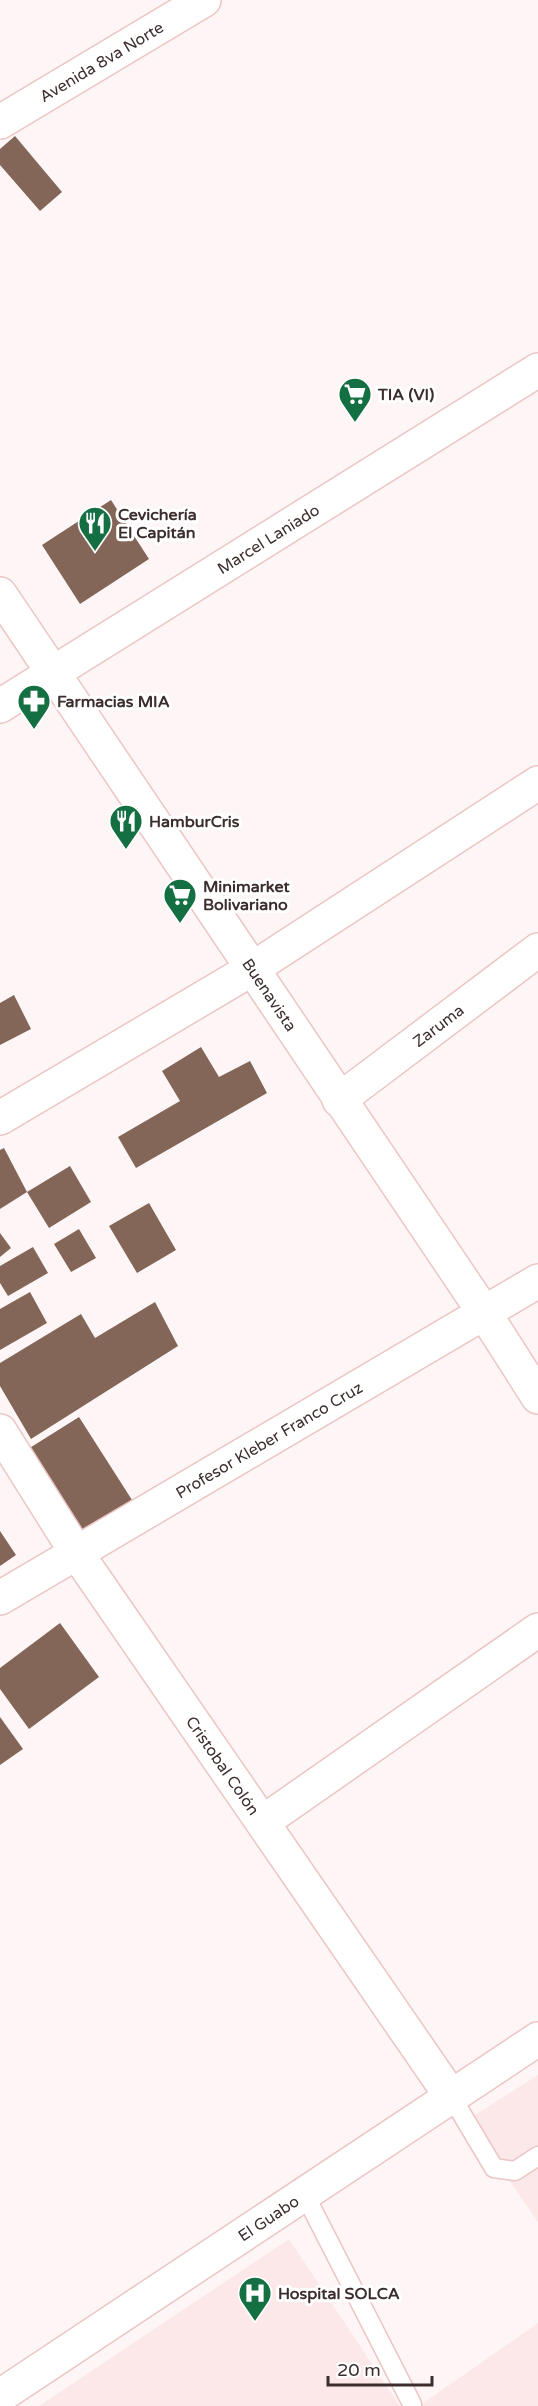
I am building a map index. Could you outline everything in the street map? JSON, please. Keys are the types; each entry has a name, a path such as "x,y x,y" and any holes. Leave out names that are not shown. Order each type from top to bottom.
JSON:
{"street":[{"name":"Avenida 8va Norte","path":"0,122 204,0"},
{"name":"Marcel Laniado","path":"0,706 538,370"},
{"name":"Buenavista","path":"0,594 485,1314 538,1397"},
{"path":"0,1118 252,969 538,783"},
{"name":"Zaruma","path":"339,1100 538,950"},
{"name":"Profesor Kleber Franco Cruz","path":"0,1598 538,1281"},
{"name":"Cristobal Colón","path":"0,1431 76,1552 451,2096"},
{"path":"263,1822 538,1630"},
{"name":"El Guabo","path":"0,2396 538,2039"}],"lane":[{"path":"451,2096 494,2168 515,2171 538,2156"},
{"path":"304,2193 412,2404"}],"shaded area":[{"path":"538,2075 538,2222 467,2120"},
{"name":"Hospital SOLCA","path":"289,2239 400,2406 39,2406"},
{"path":"538,2323 538,2406 419,2406"}],"building":[{"path":"15,136 62,192 40,211 0,165 0,149"},
{"name":"Cevichería El Capitán","path":"111,500 149,559 80,604 42,545"},
{"path":"14,995 31,1029 0,1045 0,1003"},
{"path":"201,1047 219,1077 250,1061 267,1093 136,1168 118,1137 180,1101 162,1071"},
{"path":"4,1148 27,1192 0,1209 0,1150"},
{"path":"70,1166 91,1202 49,1228 27,1192"},
{"path":"149,1203 176,1250 137,1273 109,1226"},
{"path":"79,1229 96,1258 71,1272 54,1244"},
{"path":"0,1233 11,1248 0,1257"},
{"path":"33,1247 48,1273 8,1296 0,1283 0,1266"},
{"path":"30,1292 47,1323 0,1350 0,1309"},
{"path":"155,1302 178,1346 31,1439 0,1386 0,1363 81,1314 95,1338"},
{"path":"79,1417 132,1500 81,1532 28,1449"},
{"path":"0,1531 16,1555 0,1566"},
{"path":"60,1623 99,1677 29,1729 0,1689 0,1668"},
{"path":"0,1717 23,1749 0,1765"}],"place":[{"name":"TIA (VI)","path":"355,423"},
{"name":"Cevichería El Capitán","path":"95,552"},
{"name":"Farmacias MIA","path":"34,730"},
{"name":"HamburCris","path":"126,850"},
{"name":"Minimarket Bolivariano","path":"180,924"},
{"name":"Hospital SOLCA","path":"255,2322"}]}
